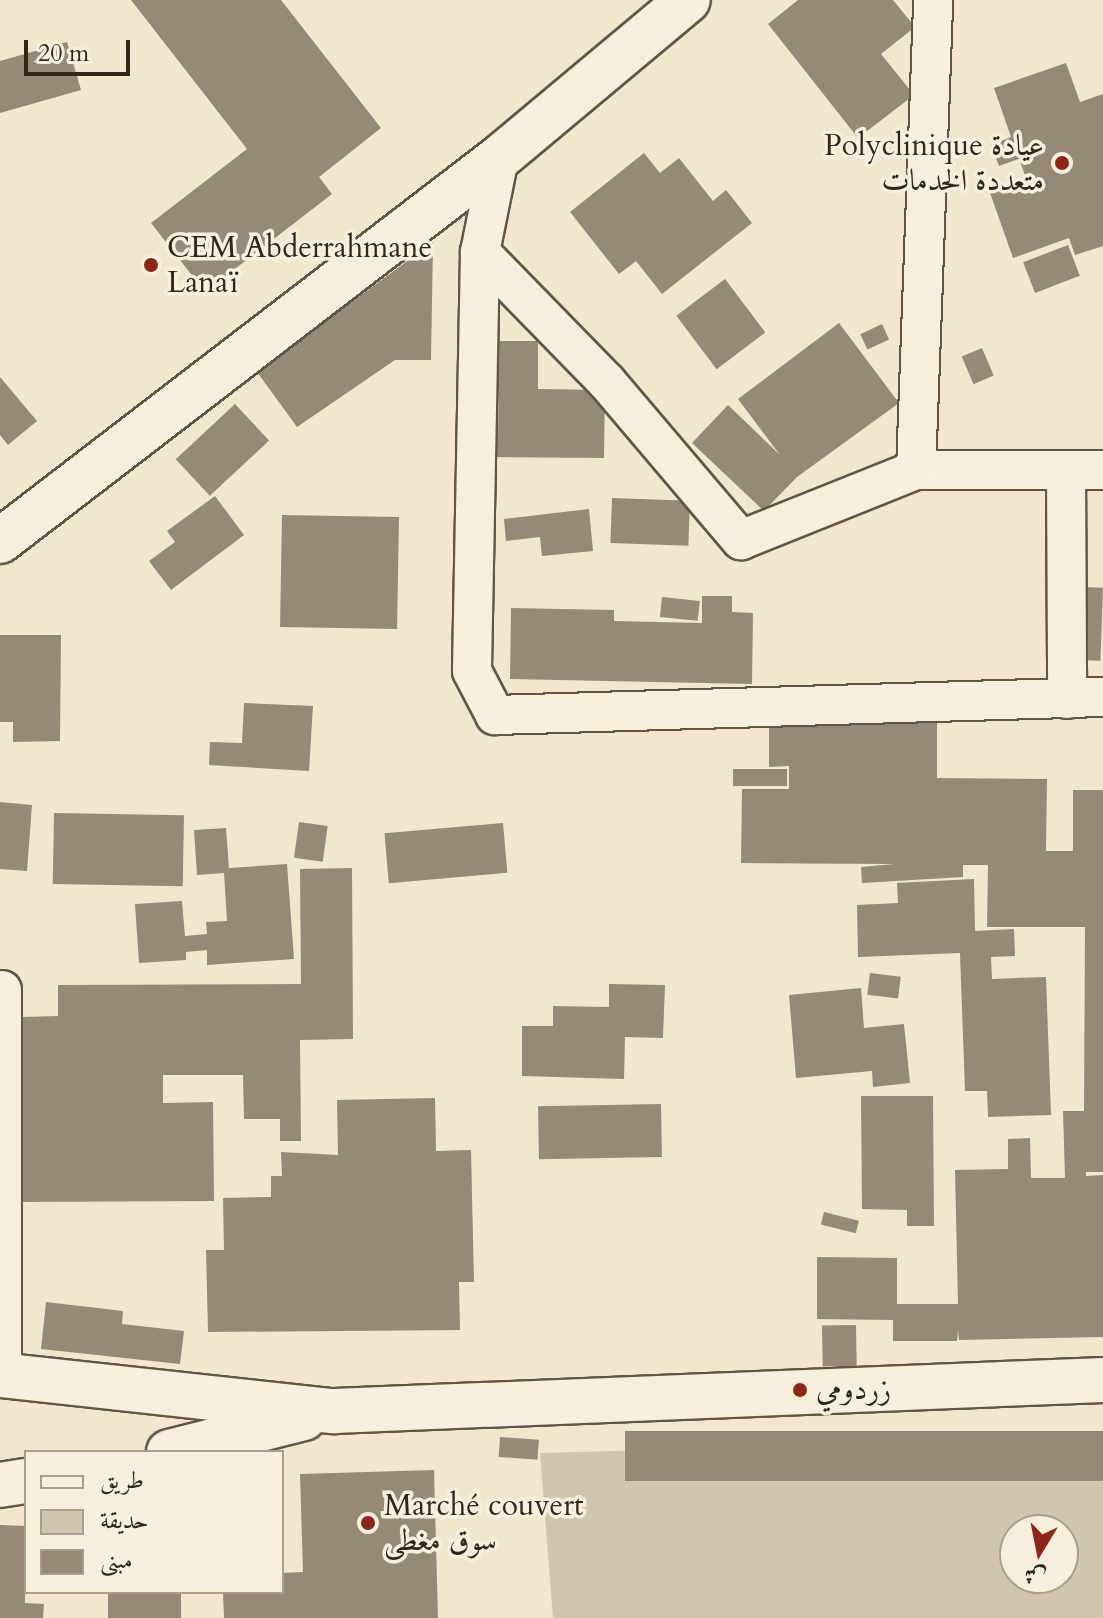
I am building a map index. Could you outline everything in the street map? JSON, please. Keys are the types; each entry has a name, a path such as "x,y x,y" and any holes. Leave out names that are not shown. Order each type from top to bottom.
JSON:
{"main road":[{"path":"0,541 499,158 688,0"},
{"path":"1,1375 334,1411 1103,1380"},
{"path":"177,1450 334,1411"},
{"path":"0,1485 24,1481"}],"street":[{"path":"916,470 933,0"},
{"path":"480,252 606,381 741,540 916,470 1085,471 1085,698 495,715 472,671 480,252 499,158"},
{"path":"1,1375 2,990"}],"green space":[{"path":"1103,1438 1103,1618 553,1618 540,1453"}],"building":[{"path":"131,0 281,0 381,128 319,177 332,194 205,292 151,223 247,149"},
{"path":"798,0 893,0 915,27 881,54 914,95 858,138 768,24"},
{"path":"67,42 81,90 0,113 0,61"},
{"name":"Polyclinique عيادة متعددة الخدمات","path":"1066,63 1080,102 1103,94 1103,246 1075,255 1069,238 1013,258 989,190 1026,178 1019,159 999,166 991,145 1011,137 994,88"},
{"path":"644,153 660,173 679,158 713,201 726,190 752,223 662,294 636,261 619,274 570,212"},
{"path":"433,242 431,360 395,360 297,427 257,372"},
{"path":"1068,245 1080,276 1035,293 1023,262"},
{"path":"725,279 765,333 717,369 676,316"},
{"path":"839,323 899,403 797,477 764,511 692,443 728,405 780,455 738,399"},
{"path":"882,324 889,339 867,350 860,334"},
{"path":"499,341 538,341 538,389 605,390 604,458 491,457 491,436 498,437"},
{"path":"982,348 994,376 973,384 962,357"},
{"path":"0,377 37,421 8,445 0,435"},
{"path":"235,404 269,441 210,496 176,459"},
{"path":"215,496 244,535 171,590 149,561 175,542 167,531"},
{"path":"612,498 690,501 688,546 610,543"},
{"path":"589,509 593,551 542,556 540,537 506,541 504,519"},
{"path":"282,515 399,517 397,629 280,627"},
{"path":"1080,587 1103,588 1100,661 1077,660"},
{"path":"702,596 732,596 732,612 753,613 752,684 510,679 511,608 614,610 614,621 702,623"},
{"path":"662,597 700,601 698,621 660,617"},
{"path":"0,635 61,635 60,741 13,742 13,722 0,722"},
{"path":"244,703 313,706 309,771 209,765 210,742 242,743"},
{"path":"769,717 937,717 937,778 1047,779 1046,851 1073,851 1073,790 1103,790 1103,1172 1086,1172 1086,1176 1103,1175 1103,1337 959,1340 958,1330 957,1341 893,1341 893,1320 817,1319 817,1257 897,1258 897,1304 958,1304 955,1170 1008,1169 1008,1139 1030,1138 1031,1178 1065,1178 1063,1111 1084,1111 1085,927 987,927 988,865 963,865 963,877 862,883 861,867 894,864 741,863 742,789 789,789 789,766 769,767"},
{"path":"733,769 787,769 787,786 733,786"},
{"path":"0,802 32,805 27,871 0,869"},
{"path":"54,813 184,815 183,886 53,884"},
{"path":"299,822 328,826 323,862 294,858"},
{"path":"503,823 507,873 389,883 384,833"},
{"path":"226,828 229,868 287,864 294,959 207,965 207,950 186,952 186,960 139,963 135,904 182,901 185,936 207,934 206,922 227,921 224,873 197,875 194,830"},
{"path":"352,868 353,1039 300,1040 301,1141 280,1141 280,1119 244,1119 243,1075 163,1075 163,1103 213,1102 214,1201 21,1202 20,1017 58,1016 58,985 301,984 300,869"},
{"path":"974,879 975,931 1014,929 1015,956 991,957 992,979 1046,977 1051,1115 988,1117 987,1091 965,1091 960,953 858,957 857,905 898,903 897,883"},
{"path":"870,973 901,977 898,999 867,995"},
{"path":"609,984 665,985 663,1038 625,1037 624,1079 522,1076 522,1026 553,1026 553,1006 609,1007"},
{"path":"861,988 864,1028 904,1024 910,1083 873,1087 872,1071 796,1078 789,995"},
{"path":"861,1096 933,1096 934,1226 907,1226 907,1210 862,1209"},
{"path":"435,1098 436,1151 471,1150 474,1282 459,1282 460,1330 208,1332 206,1250 224,1250 223,1198 271,1197 271,1176 282,1176 281,1152 338,1155 337,1100"},
{"path":"661,1104 662,1157 539,1159 538,1106"},
{"path":"824,1212 859,1221 856,1233 821,1225"},
{"path":"46,1302 123,1311 122,1324 184,1331 180,1364 41,1349"},
{"path":"856,1325 857,1366 823,1367 822,1326"},
{"path":"625,1431 1103,1431 1103,1481 625,1481"},
{"path":"500,1437 539,1440 538,1460 499,1457"},
{"name":"Marché couvert سوق مغطى","path":"434,1470 438,1618 224,1618 223,1594 284,1594 284,1573 303,1572 300,1474"},
{"path":"0,1525 24,1526 25,1603 44,1604 43,1618 0,1618"},
{"path":"108,1594 181,1594 181,1618 108,1618"}],"place":[{"name":"Polyclinique عيادة متعددة الخدمات","path":"1062,163"},
{"name":"CEM Abderrahmane Lanaï","path":"151,265"},
{"name":"زردومي","path":"800,1390"},
{"name":"Marché couvert سوق مغطى","path":"368,1523"}]}
